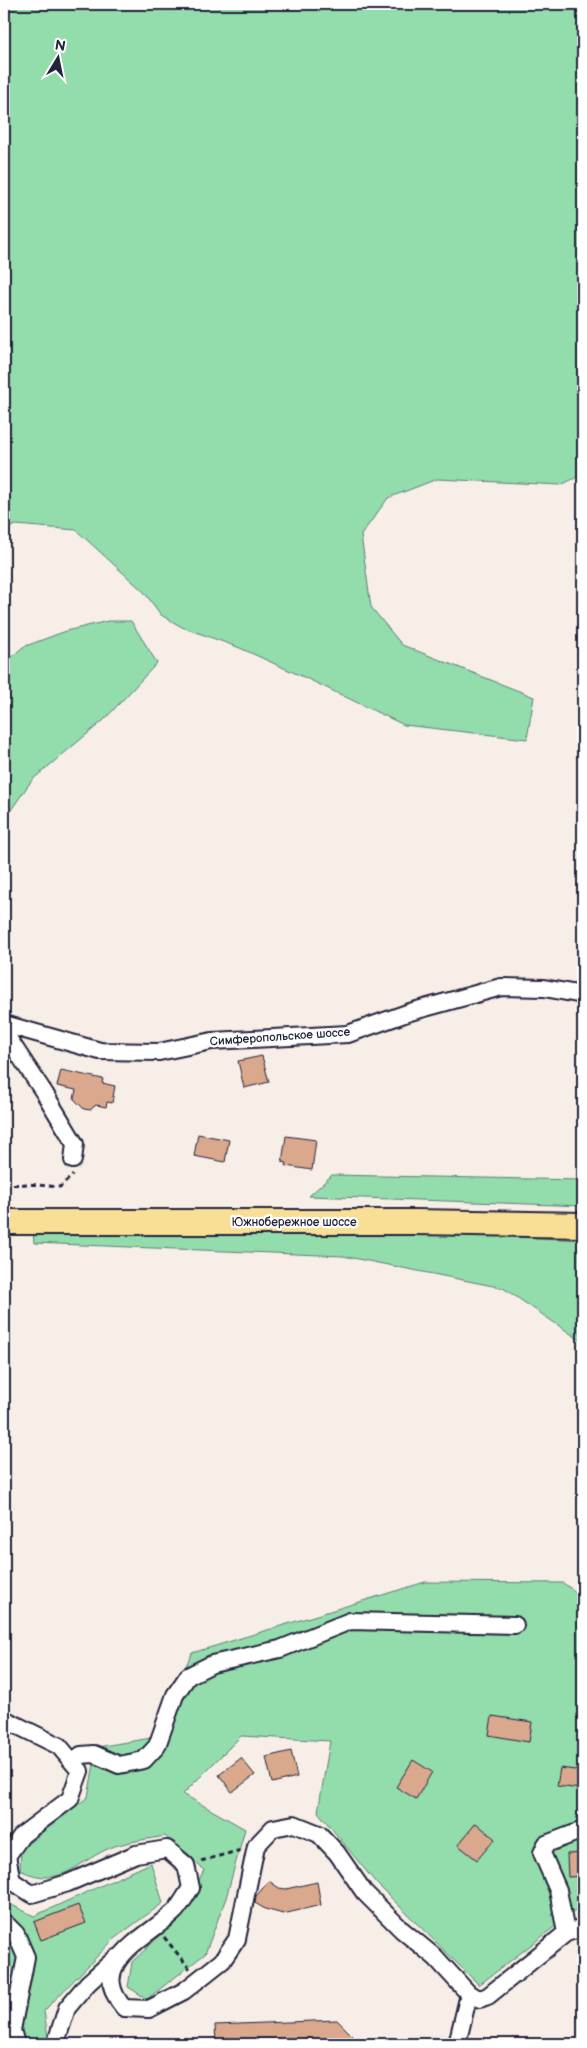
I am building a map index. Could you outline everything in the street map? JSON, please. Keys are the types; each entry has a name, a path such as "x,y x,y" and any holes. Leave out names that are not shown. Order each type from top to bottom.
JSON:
{"highway":[{"name":"Южнобережное шоссе","path":"4,1208 410,1210 583,1214"},
{"name":"Южнобережное шоссе","path":"4,1222 416,1222 583,1225"}],"street":[{"name":"Симферопольское шоссе","path":"4,1024 100,1051 159,1052 212,1041 348,1034 410,1012 501,987 544,988 583,994"},
{"path":"4,1032 75,1144 73,1160"},
{"path":"73,1763 81,1755 94,1754 120,1765 144,1760 158,1746 175,1695 188,1676 212,1664 280,1649 350,1621 515,1625"},
{"path":"4,1718 58,1746 80,1771 70,1799 22,1835 5,1856 12,1881 32,1894 68,1883 136,1854 167,1849 186,1865 191,1888 175,1912 88,1983 67,2008 57,2039 58,2044"},
{"path":"120,1955 110,1975 115,1997 124,2008 149,2009 184,1991 222,1961 237,1939 256,1846 273,1828 294,1824 320,1834 337,1853 364,1892 402,1930 436,1958 469,1994 480,1999 488,1996 566,1933 583,1928"},
{"path":"566,1933 558,1890 542,1853 546,1844 583,1830"},
{"path":"4,1922 16,1934 26,1957 12,2030 16,2044"},
{"path":"457,2044 469,1994"}],"path":[{"path":"4,1185 26,1184 60,1187 73,1176 73,1160"},
{"path":"186,1865 256,1846"},
{"path":"156,1927 199,1979"}],"green space":[{"path":"4,4 583,4 583,474 561,485 437,479 388,498 361,535 371,607 402,645 534,697 527,739 404,725 240,648 182,627 161,615 144,592 76,530 16,525 4,530"},
{"path":"108,621 131,621 157,663 104,720 32,780 4,820 4,663 23,647 66,631"},
{"path":"332,1175 583,1180 583,1206 309,1196"},
{"path":"336,1229 583,1240 583,1342 503,1288 343,1256 34,1243 33,1231"},
{"path":"425,1582 563,1583 583,1597 583,1905 479,1985 376,1883 318,1812 330,1741 241,1736 183,1794 245,1829 226,1898 205,1954 147,1999 128,1987 132,1962 181,1916 204,1870 165,1836 115,1846 70,1871 48,1877 35,1876 20,1870 21,1849 88,1797 97,1747 151,1738 192,1653"},
{"path":"151,1863 163,1903 115,1938 44,2011 49,2044 4,2044 4,1901 34,1916"}],"building":[{"path":"262,1056 269,1082 244,1088 238,1061"},
{"path":"61,1070 103,1079 102,1083 115,1086 112,1103 107,1102 106,1107 96,1105 90,1110 84,1109 74,1099 76,1090 57,1086"},
{"path":"198,1134 229,1140 225,1162 194,1156"},
{"path":"286,1136 316,1140 312,1170 286,1166 287,1163 282,1162"},
{"path":"492,1716 532,1722 529,1742 489,1735"},
{"path":"291,1751 297,1777 272,1783 266,1757"},
{"path":"241,1758 255,1775 232,1792 219,1775"},
{"path":"413,1760 432,1772 416,1799 396,1787"},
{"path":"560,1768 583,1771 581,1789 557,1786"},
{"path":"476,1823 495,1839 477,1860 458,1845"},
{"path":"583,1853 583,1876 568,1877 567,1854"},
{"path":"269,1881 279,1888 286,1889 317,1882 321,1905 283,1914 265,1909 255,1903 256,1896"},
{"path":"78,1905 86,1923 41,1940 34,1922"},
{"path":"337,2020 361,2044 216,2044 215,2025"}]}
